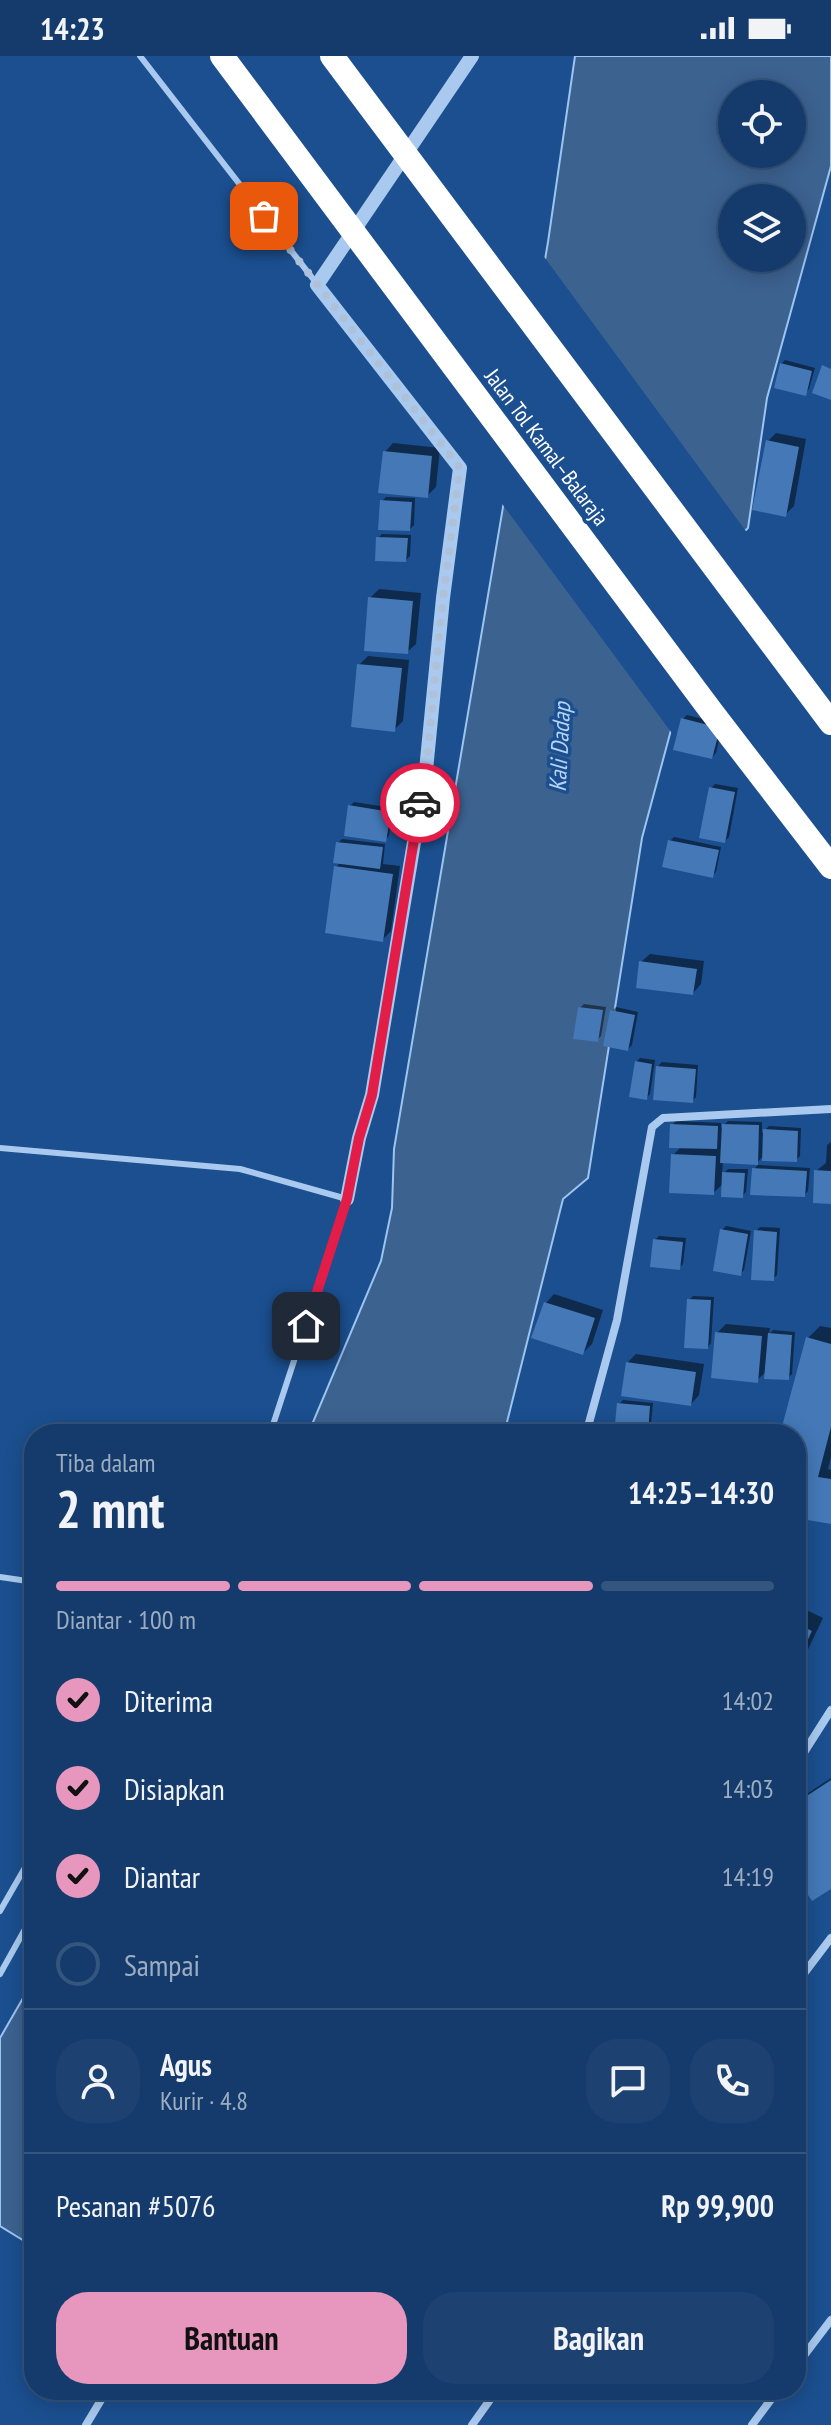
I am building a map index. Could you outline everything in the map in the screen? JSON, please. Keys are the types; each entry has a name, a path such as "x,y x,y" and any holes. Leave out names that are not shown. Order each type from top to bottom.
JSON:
{"highway":[{"name":"Jalan Tol Kamal–Balaraja","path":"222,56 831,867"},
{"path":"332,56 831,723"}],"street":[{"path":"347,1199 359,1138 372,1095 426,770 460,468 317,285 472,56"},
{"path":"589,1424 617,1320 652,1127 663,1118 831,1109"},
{"path":"806,1749 831,1710"},
{"path":"806,1971 831,1938"},
{"path":"806,2353 831,2320"},
{"path":"86,2425 101,2400"},
{"path":"472,2425 490,2400"},
{"path":"752,2425 771,2400"}],"lane":[{"path":"140,56 317,285"},
{"path":"0,1148 240,1169 347,1199 272,1424"},
{"path":"0,1577 24,1581"},
{"path":"0,1911 24,1869"},
{"path":"0,1974 24,1931"}],"water":[{"name":"Kali Dadap","path":"575,56 831,56 831,166 806,257 806,184 718,184 718,272 802,272 767,398 748,528 696,578 670,661 682,689 642,838 588,1178 563,1199 507,1424 312,1424 381,1261 392,1208 394,1149 548,242"},
{"path":"24,1996 24,2241 0,2226 0,2038"}],"pier":[{"path":"542,254 748,534 699,580 674,661 686,689 674,736 500,501"}],"building":[{"path":"780,363 812,371 806,396 774,388"},
{"path":"822,365 831,369 831,400 812,393"},
{"path":"766,440 799,447 786,517 752,510"},
{"path":"383,451 432,456 428,498 378,493"},
{"path":"380,500 412,502 410,531 378,530"},
{"path":"376,537 408,538 406,562 375,561"},
{"path":"368,597 413,601 408,654 364,651"},
{"path":"357,664 402,668 395,732 351,727"},
{"path":"681,718 720,728 712,759 673,750"},
{"path":"709,787 735,792 725,843 699,838"},
{"path":"348,805 391,812 386,842 344,836"},
{"path":"668,840 719,850 713,878 662,867"},
{"path":"336,842 383,847 380,869 333,863"},
{"path":"334,866 393,874 383,942 325,933"},
{"path":"639,961 697,969 693,995 636,988"},
{"path":"578,1007 603,1010 598,1042 573,1039"},
{"path":"610,1010 635,1015 628,1051 603,1046"},
{"path":"635,1061 652,1064 647,1100 629,1097"},
{"path":"656,1066 696,1069 693,1103 653,1100"},
{"path":"670,1124 718,1126 717,1149 669,1148"},
{"path":"722,1124 759,1125 758,1165 720,1163"},
{"path":"763,1129 798,1131 797,1162 762,1161"},
{"path":"671,1154 716,1156 714,1195 669,1193"},
{"path":"752,1168 807,1171 805,1197 750,1195"},
{"path":"814,1170 831,1171 831,1204 813,1203"},
{"path":"722,1172 745,1173 743,1198 721,1197"},
{"path":"720,1229 748,1234 741,1276 713,1271"},
{"path":"754,1230 777,1232 774,1281 751,1280"},
{"path":"653,1239 683,1242 680,1270 650,1267"},
{"path":"687,1299 711,1300 708,1349 684,1348"},
{"path":"544,1302 595,1318 583,1355 531,1338"},
{"path":"715,1332 762,1336 758,1383 711,1378"},
{"path":"768,1333 792,1335 789,1380 764,1379"},
{"path":"806,1337 831,1344 831,1427 818,1477 831,1479 831,1524 806,1520 806,1424 783,1424"},
{"path":"626,1362 696,1372 691,1406 621,1396"},
{"path":"617,1403 650,1406 649,1424 615,1424"},
{"path":"806,1628 812,1631 806,1644"},
{"path":"831,1780 831,1889 812,1901 806,1892 806,1796"}],"way so far":[{"path":"264,216 460,468 420,803"}],"route":[{"path":"306,1326 347,1199 359,1138 372,1095 420,803"}]}
